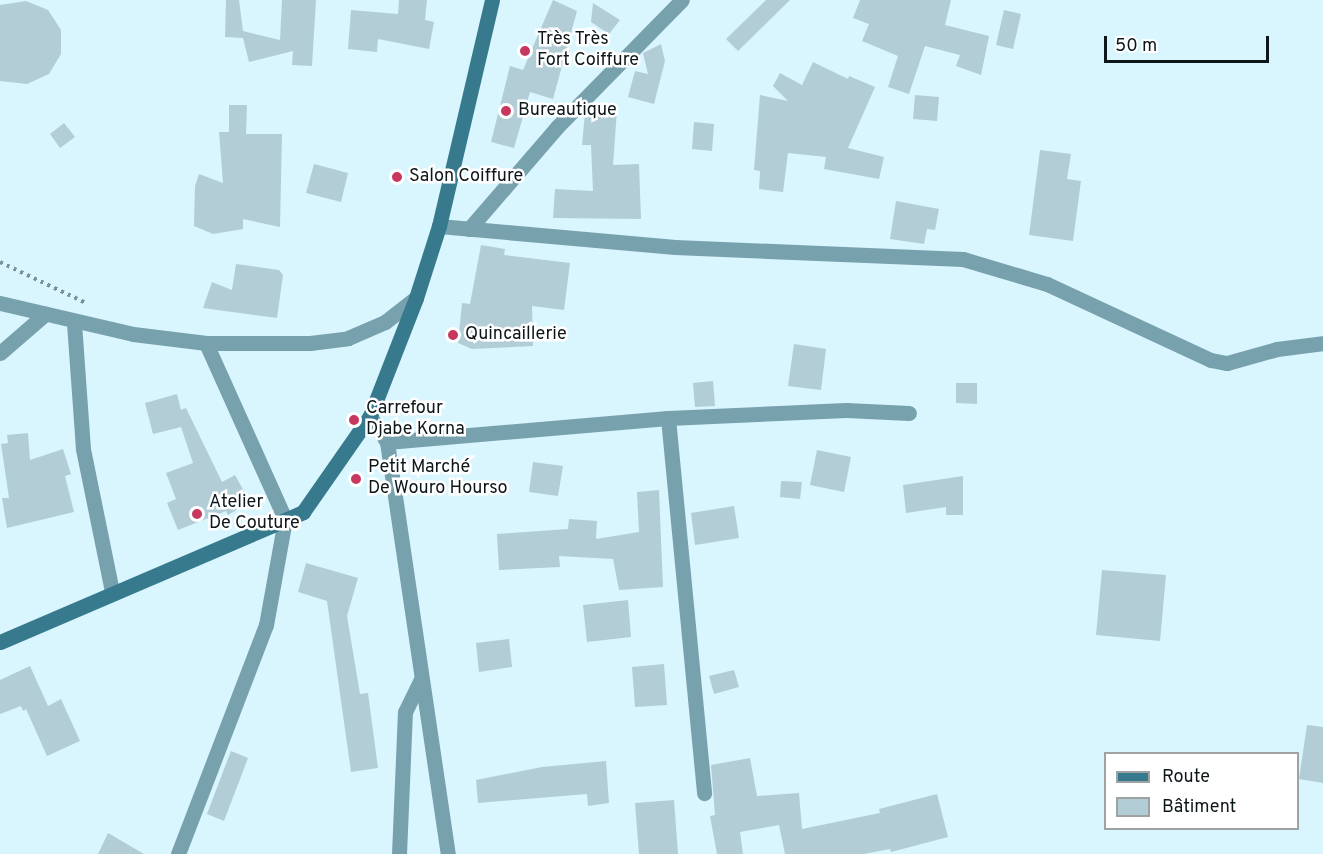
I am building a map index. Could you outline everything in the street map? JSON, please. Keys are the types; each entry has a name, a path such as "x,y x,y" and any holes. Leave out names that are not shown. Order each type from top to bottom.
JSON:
{"main road":[{"path":"0,642 112,591 303,512 370,416 416,298 440,226 492,0"}],"street":[{"path":"469,228 557,127 682,0"},
{"path":"440,226 675,247 963,259 1047,284 1211,360 1227,363 1288,347 1323,343"},
{"path":"0,303 74,323 206,343 310,343 348,338 385,322 416,298"},
{"path":"0,353 45,314"},
{"path":"74,323 83,449 112,591"},
{"path":"178,854 266,625 285,519 206,343"},
{"path":"387,442 668,418 846,410 909,413"},
{"path":"370,416 387,442 448,854"},
{"path":"668,418 704,793"},
{"path":"399,854 405,712 421,679"}],"path":[{"path":"0,262 90,306"}],"building":[{"path":"226,0 239,0 243,31 280,40 282,0 316,0 312,66 292,65 293,51 249,62 243,38 225,37"},
{"path":"399,0 427,0 425,20 434,22 429,49 378,39 377,52 348,49 351,10 398,14"},
{"path":"553,0 577,11 553,99 530,92 514,148 491,142 510,66 523,70"},
{"path":"766,0 790,0 738,51 726,39"},
{"path":"860,0 951,0 945,25 989,36 981,75 956,66 960,55 925,46 909,94 888,87 898,56 862,41 869,24 853,18"},
{"path":"26,1 48,10 61,30 61,54 49,74 27,84 0,81 0,5"},
{"path":"593,3 620,20 609,34 591,22"},
{"path":"1004,10 1021,14 1013,49 996,45"},
{"path":"661,44 665,61 654,104 628,97 635,71 648,74 643,53"},
{"path":"813,62 848,79 849,76 875,87 848,148 884,157 879,179 824,169 826,157 788,153 783,192 759,189 760,171 754,170 760,95 788,101 773,86 780,73 802,85"},
{"path":"915,95 939,97 937,121 913,119"},
{"path":"229,105 247,105 246,134 282,134 280,227 243,219 243,229 213,234 194,226 195,186 199,174 223,183 219,132 229,132"},
{"path":"617,110 613,165 639,164 641,219 553,218 555,189 593,191 591,145 582,145 585,113"},
{"path":"694,122 714,124 712,151 692,149"},
{"path":"64,123 75,137 60,148 50,134"},
{"path":"1040,150 1071,154 1067,179 1081,181 1073,241 1029,235"},
{"path":"314,164 348,173 341,202 306,193"},
{"path":"896,201 939,209 935,230 927,229 924,244 890,239"},
{"path":"481,245 505,249 504,255 570,263 564,310 532,306 533,346 472,349 458,343 462,303 470,304"},
{"path":"236,264 279,270 283,275 277,318 203,308 212,282 232,290"},
{"path":"794,344 826,349 821,390 788,386"},
{"path":"713,381 715,406 695,407 693,383"},
{"path":"956,383 977,383 977,404 956,403"},
{"path":"177,394 181,410 186,408 222,482 235,475 250,502 228,515 226,511 178,530 167,503 176,499 166,473 193,463 181,427 153,434 145,403"},
{"path":"28,433 30,460 63,449 71,474 65,476 74,512 7,528 2,498 9,498 1,444 8,443 7,435"},
{"path":"817,450 851,457 844,492 810,485"},
{"path":"533,462 563,466 558,496 529,492"},
{"path":"963,476 963,515 946,515 946,507 906,513 903,485"},
{"path":"781,481 802,482 800,499 780,497"},
{"path":"659,490 663,587 619,590 613,559 559,556 560,567 499,570 497,534 568,529 569,519 597,521 596,539 639,532 637,492"},
{"path":"734,506 739,538 695,545 691,513"},
{"path":"306,563 358,578 347,616 360,694 368,693 378,768 351,772 327,601 298,592"},
{"path":"1102,570 1166,575 1160,641 1096,635"},
{"path":"628,600 631,637 587,642 583,605"},
{"path":"509,639 512,667 479,672 476,643"},
{"path":"664,664 667,705 635,707 632,667"},
{"path":"30,666 48,706 61,699 80,741 47,756 26,709 23,711 21,706 0,714 0,680"},
{"path":"734,670 739,687 714,694 709,676"},
{"path":"1307,725 1323,727 1323,783 1299,779"},
{"path":"231,751 248,758 224,821 207,814"},
{"path":"750,758 757,796 799,793 802,829 880,813 879,809 937,794 948,837 891,852 890,849 864,854 785,854 779,825 740,832 743,854 717,854 710,816 715,815 711,765"},
{"path":"606,761 609,803 588,806 587,794 478,803 476,780 542,767"},
{"path":"674,800 678,854 639,854 635,803"},
{"path":"108,833 144,854 98,854"}],"place":[{"name":"Très Très Fort Coiffure","path":"525,51"},
{"name":"Bureautique","path":"506,111"},
{"name":"Salon Coiffure","path":"397,177"},
{"name":"Quincaillerie","path":"453,335"},
{"name":"Carrefour Djabe Korna","path":"354,420"},
{"name":"Petit Marché De Wouro Hourso","path":"356,479"},
{"name":"Atelier De Couture","path":"197,514"}]}
